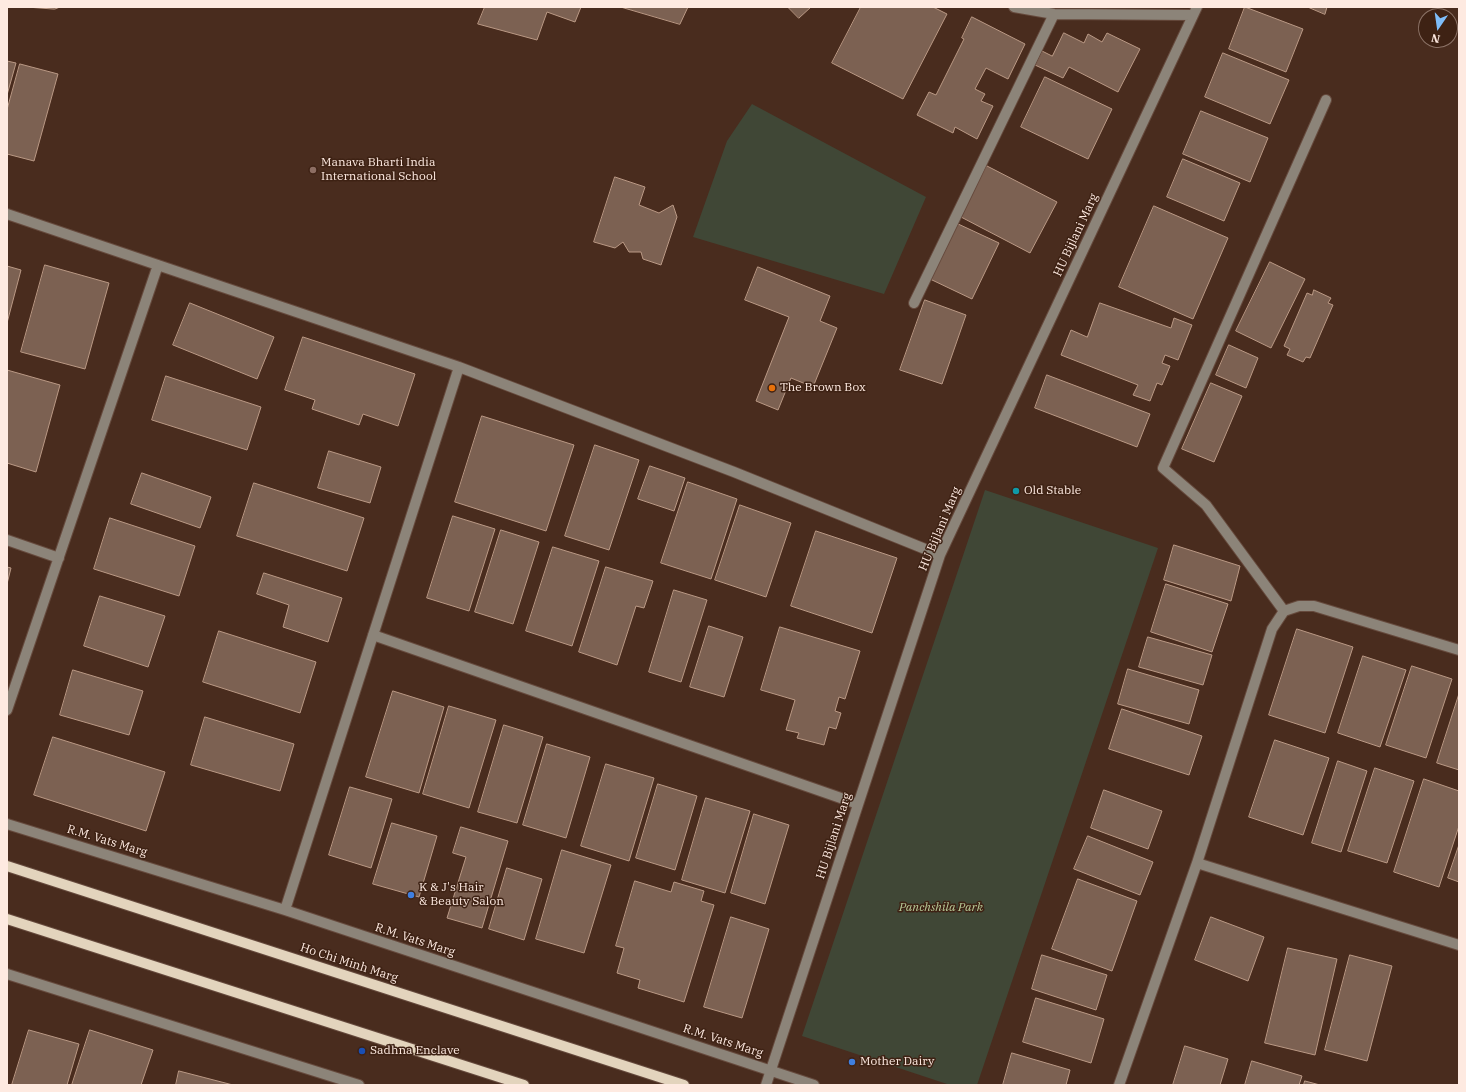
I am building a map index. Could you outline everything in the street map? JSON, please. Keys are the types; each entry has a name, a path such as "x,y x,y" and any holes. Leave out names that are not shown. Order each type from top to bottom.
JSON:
{"main road":[{"name":"Ho Chi Minh Marg","path":"7,866 684,1085"},
{"path":"7,919 524,1085"}],"street":[{"path":"1014,7 1054,14 1195,11"},
{"name":"HU Bijlani Marg","path":"766,1085 940,555 1195,11"},
{"path":"914,303 1054,14"},
{"path":"1284,611 1206,505 1163,468 1326,100"},
{"path":"7,214 459,367 734,472 940,555"},
{"path":"7,710 158,265"},
{"path":"285,910 459,367"},
{"path":"7,540 59,558"},
{"path":"1120,1085 1197,863 1272,629 1284,611 1299,606 1314,606 1459,650"},
{"path":"373,635 858,804"},
{"name":"R.M. Vats Marg","path":"7,824 285,910 814,1085"},
{"path":"1197,863 1459,945"},
{"path":"7,974 359,1085"}],"green space":[{"path":"752,104 926,197 884,294 693,237 727,141"},
{"name":"Panchshila Park","path":"985,490 1158,548 977,1085 950,1085 802,1036"}],"building":[{"path":"27,7 60,7 55,9"},
{"path":"485,7 581,7 575,22 547,12 537,40 478,24"},
{"path":"621,7 688,7 680,24"},
{"path":"788,7 811,7 799,18"},
{"path":"861,7 933,7 947,14 903,99 832,63"},
{"path":"1245,7 1303,29 1286,72 1229,49"},
{"path":"1308,7 1327,7 1325,14"},
{"path":"972,17 1025,44 1008,79 986,68 975,89 985,94 981,101 993,106 977,139 955,127 953,133 917,115 929,92 936,95 964,39 962,38"},
{"path":"1064,33 1084,43 1088,34 1102,42 1107,33 1140,49 1118,92 1069,67 1063,78 1035,65 1042,51 1052,56"},
{"path":"1223,53 1289,80 1270,124 1205,97"},
{"path":"7,61 16,63 7,95"},
{"path":"20,64 58,74 34,161 7,154 7,110"},
{"path":"1045,77 1112,109 1088,159 1021,127"},
{"path":"1201,111 1268,138 1250,182 1183,154"},
{"path":"1183,159 1240,183 1224,221 1167,197"},
{"path":"987,166 1057,202 1030,253 961,217"},
{"path":"615,177 645,187 639,205 659,213 673,205 677,217 661,265 643,259 641,252 629,252 623,242 615,248 594,242"},
{"path":"1154,206 1228,238 1193,319 1119,287"},
{"path":"956,223 999,243 972,299 930,279"},
{"path":"1270,262 1305,279 1271,348 1236,331"},
{"path":"45,265 109,283 85,369 21,352"},
{"path":"7,266 21,270 7,323"},
{"path":"758,267 830,296 820,321 837,328 813,387 791,378 778,410 756,401 789,317 745,300"},
{"path":"1314,290 1331,298 1328,303 1333,305 1310,358 1306,357 1303,362 1287,355 1290,349 1284,346 1307,293 1312,295"},
{"path":"925,300 966,315 942,384 900,370"},
{"path":"190,303 274,337 257,379 173,345"},
{"path":"1100,303 1171,328 1174,318 1192,325 1178,360 1165,355 1162,363 1170,366 1162,385 1157,383 1150,401 1133,395 1138,385 1061,355 1071,330 1087,337"},
{"path":"303,337 415,374 398,426 363,414 359,425 312,409 315,400 285,390"},
{"path":"1229,345 1258,358 1246,388 1216,375"},
{"path":"7,370 60,385 36,472 7,463"},
{"path":"1047,375 1150,414 1137,447 1035,408"},
{"path":"166,376 261,407 247,450 152,420"},
{"path":"1211,383 1242,396 1214,462 1182,449"},
{"path":"482,416 574,445 546,531 455,502"},
{"path":"595,445 639,460 609,550 565,536"},
{"path":"329,451 381,467 370,503 318,488"},
{"path":"650,466 685,478 674,511 638,499"},
{"path":"142,473 211,497 200,528 131,504"},
{"path":"688,482 737,499 711,579 661,563"},
{"path":"254,483 364,518 347,571 237,536"},
{"path":"740,505 791,523 766,597 715,580"},
{"path":"453,516 495,529 469,611 427,598"},
{"path":"110,518 195,546 179,596 94,569"},
{"path":"501,530 539,542 513,624 475,612"},
{"path":"816,531 897,558 872,633 791,606"},
{"path":"1174,545 1240,566 1231,601 1164,580"},
{"path":"553,547 599,561 572,646 526,631"},
{"path":"7,567 11,568 7,584"},
{"path":"606,567 653,581 644,608 636,606 617,665 579,652"},
{"path":"264,573 342,598 328,642 283,627 289,605 257,594"},
{"path":"1166,584 1228,604 1212,652 1151,632"},
{"path":"674,590 707,600 681,682 649,672"},
{"path":"100,596 165,616 148,667 84,646"},
{"path":"709,626 743,637 724,697 690,687"},
{"path":"780,627 860,651 845,699 839,697 835,711 841,713 836,729 829,727 824,745 797,738 799,733 786,730 795,700 761,690"},
{"path":"1297,629 1353,647 1325,733 1269,715"},
{"path":"219,631 316,662 300,713 203,682"},
{"path":"1148,637 1212,655 1203,685 1139,667"},
{"path":"1363,656 1406,670 1380,747 1338,733"},
{"path":"1412,666 1452,679 1426,758 1386,745"},
{"path":"1128,669 1199,690 1189,724 1118,704"},
{"path":"73,670 143,691 129,735 60,715"},
{"path":"393,691 444,707 419,793 366,777"},
{"path":"1459,694 1459,770 1437,763"},
{"path":"449,706 496,720 469,808 423,794"},
{"path":"1122,709 1202,736 1189,775 1109,749"},
{"path":"205,717 294,744 280,791 191,765"},
{"path":"504,725 543,737 517,823 478,812"},
{"path":"53,737 165,772 146,831 34,795"},
{"path":"1275,740 1329,758 1303,835 1249,817"},
{"path":"547,744 590,757 566,838 523,825"},
{"path":"1338,761 1367,771 1341,852 1312,843"},
{"path":"606,764 654,778 629,861 581,846"},
{"path":"1375,768 1414,781 1387,863 1348,851"},
{"path":"1424,779 1459,791 1459,826 1439,887 1394,872"},
{"path":"658,784 697,796 675,870 636,858"},
{"path":"350,787 392,799 371,868 329,855"},
{"path":"1104,790 1162,811 1148,849 1091,828"},
{"path":"706,798 750,811 725,893 682,880"},
{"path":"754,814 789,825 765,904 731,893"},
{"path":"392,823 437,836 419,897 373,884"},
{"path":"461,827 508,841 482,928 447,918 466,857 453,853"},
{"path":"1088,836 1153,862 1140,895 1074,869"},
{"path":"1459,845 1459,882 1448,878"},
{"path":"562,850 611,865 584,953 536,939"},
{"path":"507,868 542,879 524,940 489,929"},
{"path":"1078,879 1137,901 1112,971 1052,949"},
{"path":"635,881 671,892 674,882 704,891 701,901 714,905 684,1002 638,988 640,980 617,973 624,948 616,946"},
{"path":"731,917 769,929 742,1018 704,1007"},
{"path":"1211,917 1264,937 1248,981 1195,960"},
{"path":"1288,948 1337,959 1315,1055 1265,1043"},
{"path":"1042,955 1107,975 1096,1010 1032,989"},
{"path":"1350,955 1392,966 1367,1061 1325,1050"},
{"path":"1036,998 1104,1019 1091,1063 1023,1042"},
{"path":"29,1030 79,1044 67,1085 12,1085"},
{"path":"90,1030 153,1050 141,1085 72,1085"},
{"path":"1185,1046 1228,1059 1220,1085 1173,1085"},
{"path":"1012,1053 1070,1070 1066,1085 1003,1085"},
{"path":"1252,1061 1302,1076 1299,1085 1245,1085"},
{"path":"179,1071 233,1085 176,1085"},
{"path":"1305,1081 1320,1085 1304,1085"}],"place":[{"name":"Manava Bharti India International School","path":"313,170"},
{"name":"The Brown Box","path":"772,388"},
{"name":"Old Stable","path":"1016,491"},
{"name":"K & J's Hair & Beauty Salon","path":"411,895"},
{"name":"Sadhna Enclave","path":"362,1051"},
{"name":"Mother Dairy","path":"852,1062"}]}
